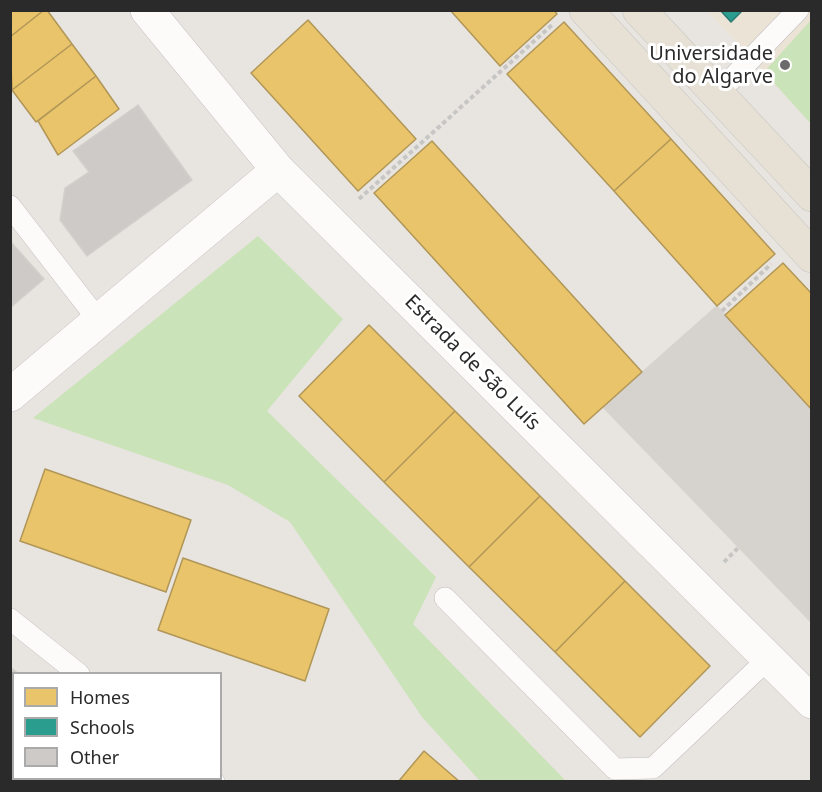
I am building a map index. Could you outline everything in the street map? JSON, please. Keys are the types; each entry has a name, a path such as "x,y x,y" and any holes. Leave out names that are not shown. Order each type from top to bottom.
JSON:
{"main road":[{"path":"639,10 812,195"},
{"path":"573,14 804,248"}],"street":[{"name":"Estrada de São Luís","path":"147,10 278,170 812,702"},
{"path":"10,395 278,170"}],"lane":[{"path":"717,94 798,10"},
{"path":"10,206 99,321"},
{"path":"445,598 615,769 653,768 768,658"},
{"path":"10,619 76,672"}],"path":[{"path":"332,224 573,14"},
{"path":"722,311 804,248"}],"shaded area":[{"name":"Universidade do Algarve","path":"707,11 811,11 811,124 752,58"},
{"path":"717,305 811,410 811,623 602,407"}],"green space":[{"path":"811,20 811,124 764,72"},
{"path":"258,236 343,319 267,411 436,577 413,624 566,781 480,781 422,717 290,522 228,485 33,418"}],"building: Homes":[{"path":"10,10 44,10 10,37"},
{"path":"47,10 72,44 12,90 10,37"},
{"path":"450,10 554,10 557,14 500,66"},
{"path":"308,20 416,139 358,191 251,73"},
{"path":"564,22 671,139 614,191 507,74"},
{"path":"72,44 96,76 36,122 12,90"},
{"path":"96,76 119,109 58,155 38,121"},
{"path":"671,139 775,254 717,306 614,191"},
{"path":"432,141 642,372 584,424 374,193"},
{"path":"783,263 812,294 812,410 725,315"},
{"path":"369,325 455,411 384,482 299,396"},
{"path":"455,411 540,496 469,567 384,482"},
{"path":"45,469 191,520 166,592 20,541"},
{"path":"540,496 625,581 555,652 469,567"},
{"path":"183,558 329,609 305,681 158,630"},
{"path":"625,581 710,666 640,737 555,652"},
{"path":"424,751 460,782 398,782"}],"building: Schools":[{"path":"720,10 743,10 731,22"}],"building: Other":[{"path":"138,105 192,180 87,256 60,220 65,188 89,172 73,151"},
{"path":"10,241 44,279 10,308"},
{"path":"10,667 16,672 12,672 12,748 10,750"},
{"path":"12,748 12,780 58,780 57,782 10,782 10,750"},
{"path":"58,780 130,780 129,782 57,782"}],"place":[{"name":"Universidade do Algarve","path":"785,65"}]}
